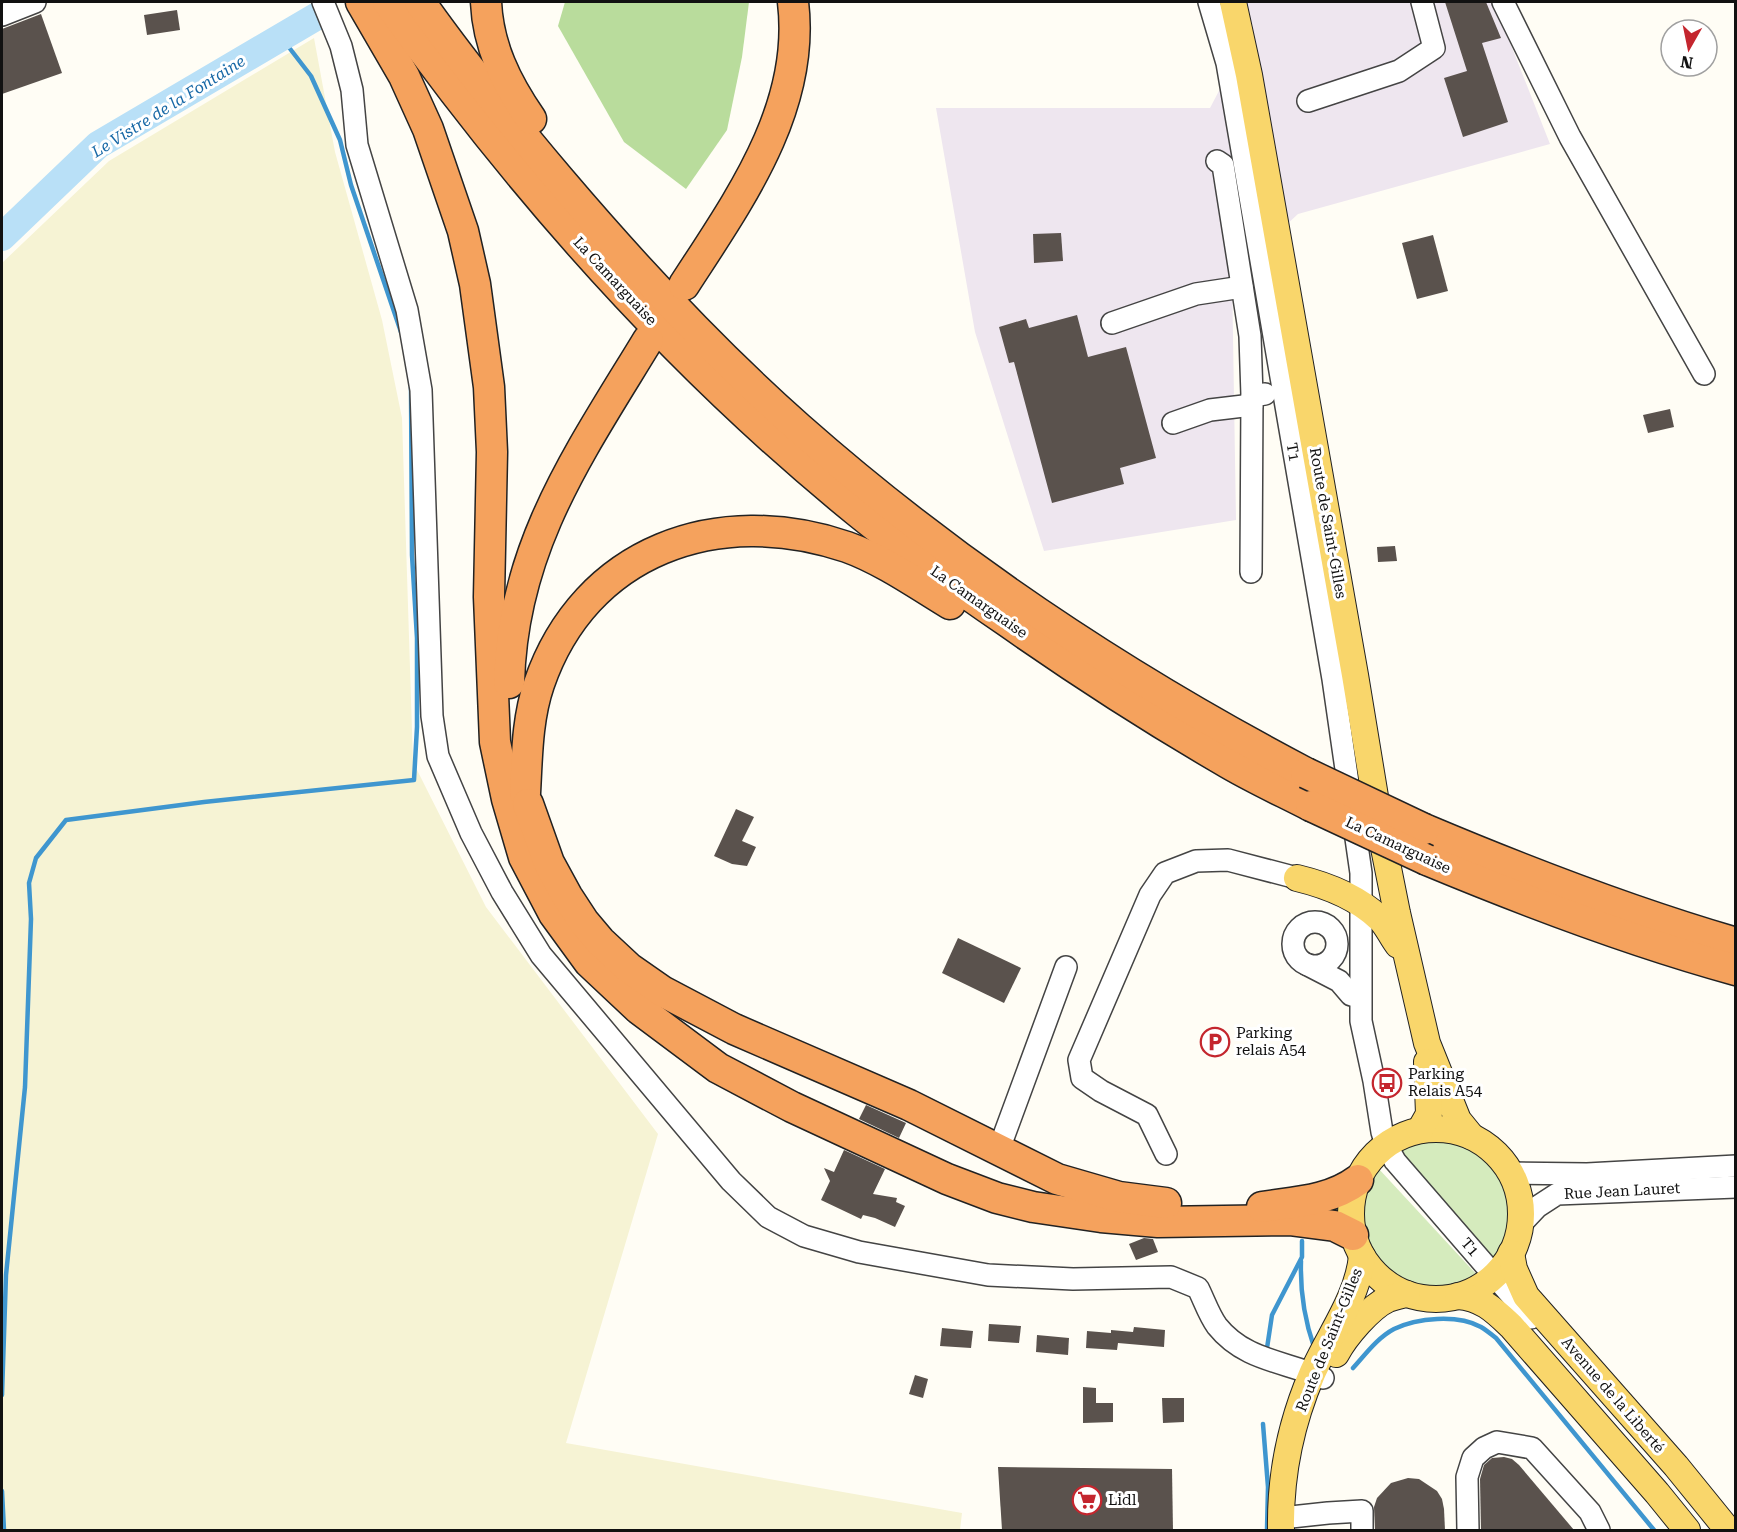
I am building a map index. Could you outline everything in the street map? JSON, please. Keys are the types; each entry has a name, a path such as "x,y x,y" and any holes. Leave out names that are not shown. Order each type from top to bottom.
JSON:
{"highway":[{"path":"362,2 405,76 428,129 463,231 475,284 489,387 492,452 489,597 495,742 507,799 524,857 554,914 589,962 639,1009 718,1068 792,1107 947,1179 997,1198 1024,1205 1101,1217 1158,1222 1289,1220 1335,1226 1357,1245"},
{"name":"La Camarguaise","path":"388,2 497,145 588,253 715,386 857,511 925,565 1075,669 1224,761 1311,806 1427,860 1519,898 1688,957 1736,970"},
{"name":"La Camarguaise","path":"420,2 518,129 639,271 727,360 799,428 904,515 956,554 1071,636 1152,687 1237,737 1306,773 1424,829 1530,873 1621,907 1736,943"},
{"path":"486,2 493,49 515,96 534,123 629,240 639,271"},
{"path":"780,2 781,41 772,93 757,138 679,280 723,223 754,171 776,122 789,83 793,57 793,2"},
{"path":"493,684 511,577 534,513 572,442 644,336 559,489 531,556 515,615 512,643 510,731 517,766 549,863 567,896 600,941 629,968 662,991 734,1029 909,1104 1057,1179 1086,1189 1119,1197 1185,1205 1251,1208 1331,1195 1344,1190 1358,1180"},
{"path":"525,793 529,732 538,687 556,645 585,605 602,587 622,572 659,550 695,537 737,530 798,534 848,548 873,558 1098,697 1224,761"}],"main road":[{"name":"Route de Saint-Gilles","path":"1233,2 1249,75 1293,391 1355,675 1381,833 1427,1043 1458,1120 1471,1136"},
{"path":"1298,878 1321,884 1362,905 1381,919 1407,956"},
{"name":"Route de Saint-Gilles","path":"1420,1130 1429,1114 1427,1043"},
{"path":"1357,1245 1373,1272 1383,1281 1407,1294 1427,1298 1458,1296 1473,1290 1491,1278 1511,1254 1520,1225 1519,1198 1510,1173 1497,1155 1471,1136 1446,1130 1420,1130 1406,1134 1383,1148 1368,1162 1358,1180"},
{"name":"Route de Saint-Gilles","path":"1288,1526 1281,1497 1285,1463 1294,1428 1318,1376 1361,1266 1350,1213 1358,1180"},
{"name":"Avenue de la Liberté","path":"1511,1254 1514,1269 1526,1296 1676,1466 1728,1530"},
{"name":"Route de Saint-Gilles","path":"1318,1376 1356,1326 1387,1299 1407,1294"},
{"name":"Avenue de la Liberté","path":"1458,1296 1481,1301 1511,1326 1657,1492 1687,1530"}],"street":[{"path":"2,15 35,2"},
{"path":"323,2 341,46 352,90 357,145 407,310 421,390 432,716 438,756 471,833 501,892 541,955 731,1181 768,1217 777,1222 804,1236 859,1252 988,1275 1073,1279 1171,1277 1198,1288 1217,1325 1246,1352 1318,1376"},
{"name":"T1","path":"1209,2 1227,63 1293,391 1361,873 1361,1021 1383,1148"},
{"path":"1308,101 1399,71 1434,48 1422,2"},
{"path":"1503,2 1570,137 1704,374"},
{"path":"1217,161 1223,165 1250,336 1251,572"},
{"path":"1112,323 1196,294 1242,287"},
{"path":"1173,423 1210,410 1293,391"},
{"path":"1166,1155 1147,1115 1101,1091 1082,1078 1079,1060 1150,895 1165,873 1196,861 1228,860 1298,878"},
{"name":"T1","path":"1362,905 1350,937 1351,995 1388,1166 1491,1278 1714,1530"},
{"path":"1351,995 1339,981 1296,956 1293,942 1299,928 1305,924 1330,918 1338,918 1345,922 1350,937 1361,1021"},
{"path":"1308,965 1323,965 1329,962 1337,949 1338,942 1332,929 1320,922"},
{"path":"999,1149 1066,967"},
{"name":"Rue Jean Lauret","path":"1510,1173 1587,1174 1736,1166"},
{"name":"Rue Jean Lauret","path":"1520,1225 1538,1207 1557,1194 1736,1187"},
{"name":"T1","path":"1491,1278 1702,1530"},
{"path":"1468,1530 1467,1477 1473,1458 1484,1448 1497,1442 1532,1448 1590,1512 1599,1530"},
{"path":"1288,1526 1328,1522 1362,1511 1362,1530"}],"shaded area":[{"path":"1244,2 1494,2 1550,144 1298,214 1232,275 1236,520 1044,551 975,332 936,108 1210,108 1253,26"},
{"path":"314,38 335,152 382,320 402,418 413,762 486,907 658,1134 566,1443 962,1513 960,1530 2,1530 2,263 109,161"}],"green space":[{"path":"565,2 749,2 742,57 727,130 686,189 624,142 558,26"},
{"path":"1440,1140 1460,1144 1476,1152 1497,1172 1504,1185 1511,1213 1510,1228 1505,1245 1494,1262 1395,1152 1417,1142"},
{"path":"1378,1168 1477,1275 1451,1287 1431,1288 1401,1279 1377,1260 1363,1232 1361,1209 1364,1197"}],"building":[{"path":"1445,2 1486,2 1501,38 1482,43 1508,122 1463,137 1444,78 1467,71"},
{"path":"177,10 180,30 147,35 144,15"},
{"path":"41,14 62,73 2,94 2,29"},
{"path":"1061,233 1063,261 1034,263 1033,234"},
{"path":"1433,235 1448,291 1417,299 1402,243"},
{"path":"1077,315 1088,357 1126,347 1156,458 1120,468 1124,484 1052,503 1014,362 1009,363 999,327 1026,319 1029,328"},
{"path":"1670,409 1674,427 1648,433 1643,415"},
{"path":"1395,546 1397,561 1378,562 1377,547"},
{"path":"736,809 754,817 742,841 756,847 747,866 732,864 714,856"},
{"path":"958,938 1021,968 1004,1003 942,973"},
{"path":"866,1105 906,1123 899,1138 859,1119"},
{"path":"844,1150 885,1169 873,1194 897,1198 896,1202 905,1206 895,1227 863,1215 861,1219 821,1200 830,1181 824,1168 834,1172"},
{"path":"1144,1238 1153,1239 1158,1252 1136,1260 1129,1244"},
{"path":"989,1324 1021,1326 1019,1343 988,1341"},
{"path":"1134,1327 1165,1330 1164,1347 1118,1343 1117,1350 1086,1348 1087,1331 1133,1332"},
{"path":"942,1328 973,1331 971,1348 940,1346"},
{"path":"1037,1335 1069,1338 1068,1355 1036,1352"},
{"path":"915,1375 928,1379 923,1398 909,1394"},
{"path":"1083,1387 1096,1388 1096,1403 1113,1403 1113,1422 1083,1423"},
{"path":"1162,1398 1184,1398 1184,1422 1163,1423"},
{"path":"1492,1458 1512,1459 1519,1465 1574,1530 1481,1530 1480,1479 1484,1465"},
{"name":"Lidl","path":"998,1467 1172,1469 1173,1530 1002,1530"},
{"path":"1408,1478 1419,1479 1437,1491 1442,1499 1445,1530 1375,1530 1374,1507 1377,1498 1391,1483"}],"waterway":[{"name":"Le Vistre de la Fontaine","path":"2,237 98,145 319,15"},
{"path":"281,37 311,76 340,140 351,185 401,332"},
{"path":"2,1395 6,1275 25,1087 31,919 29,883 36,858 66,820 204,802 414,780 417,727 417,638 412,555 411,387"},
{"path":"1267,1348 1272,1315 1302,1257 1302,1241"},
{"path":"1301,1261 1303,1304 1314,1347"},
{"path":"1353,1368 1382,1337 1403,1325 1425,1320 1449,1319 1461,1320 1481,1327 1496,1338 1654,1530"},
{"path":"1263,1424 1268,1487 1267,1530"},
{"path":"2,1491 4,1530"}],"place":[{"name":"Parking relais A54","path":"1215,1042"},
{"name":"Parking Relais A54","path":"1387,1083"},
{"name":"Lidl","path":"1087,1500"}]}
